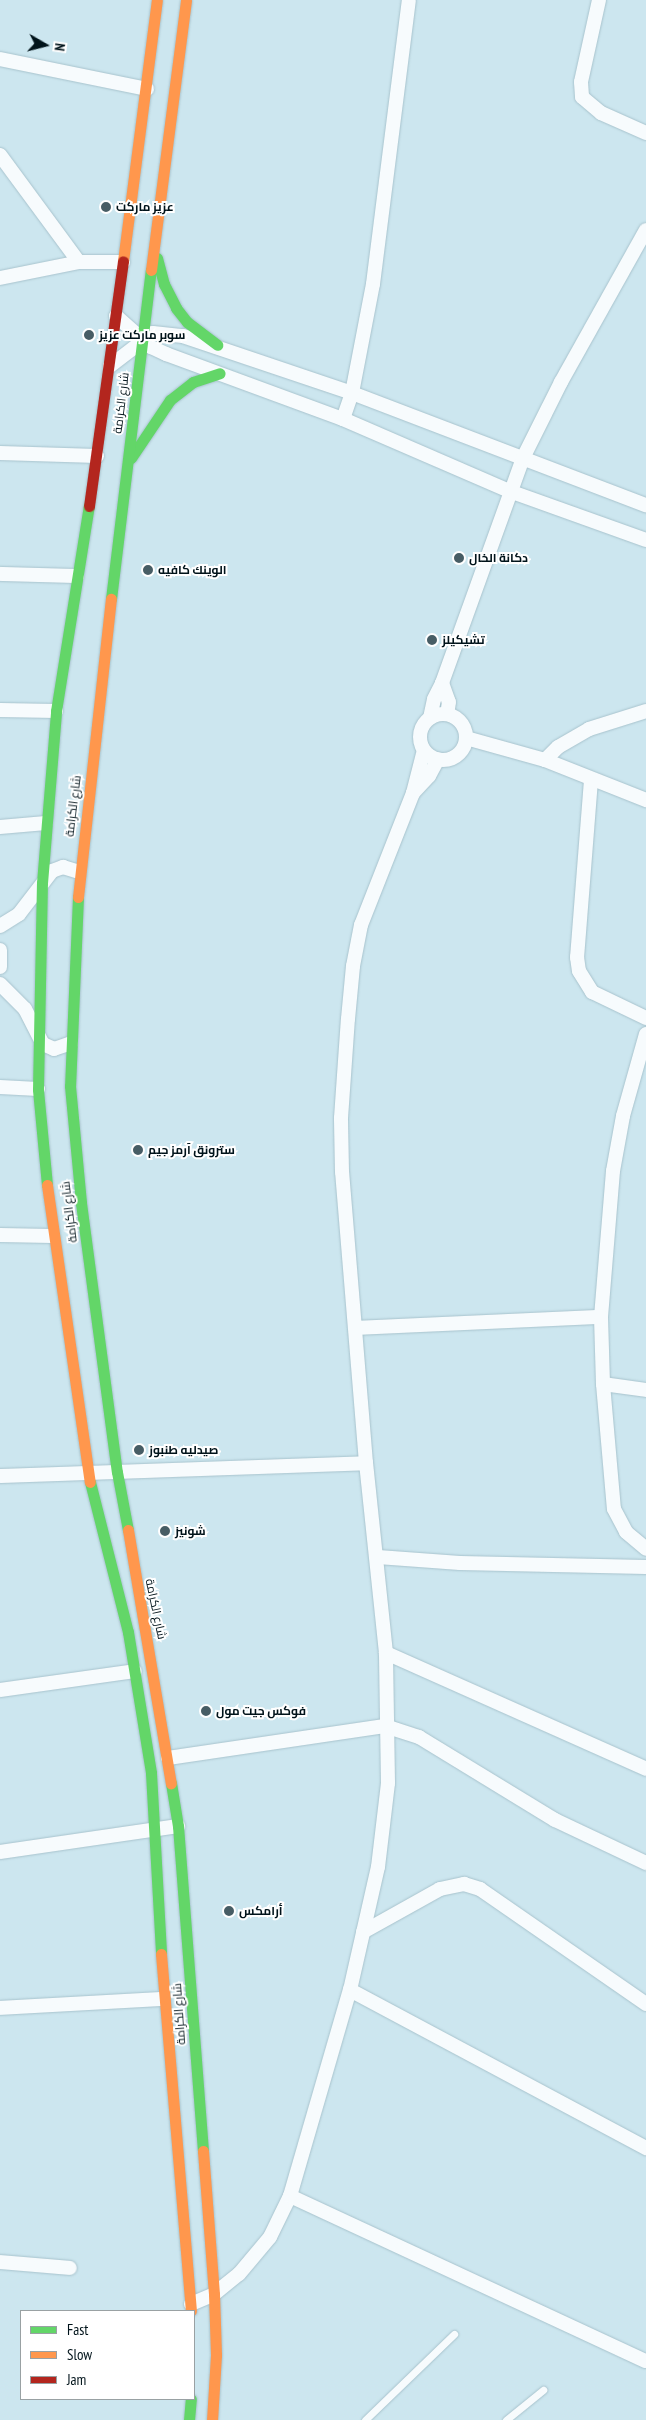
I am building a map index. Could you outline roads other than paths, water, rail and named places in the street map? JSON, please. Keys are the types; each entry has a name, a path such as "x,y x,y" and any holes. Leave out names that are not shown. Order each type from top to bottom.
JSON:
{"street":[{"name":"شارع الكرامة","path":"157,0 110,366 56,711 42,883 37,1033 38,1089 52,1236 88,1475 135,1671 151,1773 163,2000 191,2307"},
{"name":"شارع الكرامة","path":"186,0 156,252 142,339 80,872 70,1044 70,1086 81,1203 117,1472 168,1758 178,1826 214,2294 216,2354 212,2420"},
{"path":"343,419 352,393 373,284 409,0"},
{"path":"599,0 581,82 582,97 602,113 646,133"},
{"path":"0,59 147,89"},
{"path":"0,155 79,262"},
{"path":"191,2307 214,2294 257,2255 290,2196 350,1990 378,1867 388,1783 385,1726 386,1653 378,1557 366,1463 342,1172 341,1118 353,966 361,926 412,793 424,750 420,732 430,718 434,699 442,684 524,458 566,374 646,230"},
{"path":"156,252 164,284 176,308 187,322 217,345"},
{"path":"0,278 79,262 123,262"},
{"path":"116,316 142,339 166,354 343,419 512,492 646,540"},
{"path":"110,366 142,339 153,333 165,333 217,345 352,393 646,505"},
{"path":"128,463 170,400 193,382 220,373"},
{"path":"0,453 97,456"},
{"path":"0,574 77,576"},
{"path":"442,684 449,702 447,714"},
{"path":"0,710 56,711"},
{"path":"545,760 558,746 589,729 646,711"},
{"path":"424,750 438,759 457,755 466,738 461,723 447,714 430,718"},
{"path":"466,738 545,760 591,780 646,800"},
{"path":"412,793 429,776 438,759"},
{"path":"591,780 577,957 579,971 592,992 646,1018"},
{"path":"0,827 46,823"},
{"path":"0,926 19,914 42,883 58,868 69,868 80,872"},
{"path":"0,950 0,967"},
{"path":"0,984 17,998 37,1033 48,1047 60,1049 70,1044"},
{"path":"646,1034 623,1116 613,1171 601,1316 603,1384 614,1509 626,1532 646,1549"},
{"path":"0,1087 38,1089"},
{"path":"0,1235 52,1236"},
{"path":"356,1328 601,1316"},
{"path":"603,1384 646,1390"},
{"path":"0,1476 88,1475 117,1472 366,1463"},
{"path":"378,1557 460,1564 646,1567"},
{"path":"386,1653 646,1769"},
{"path":"0,1690 135,1671"},
{"path":"168,1758 385,1726 419,1737 555,1820 646,1863"},
{"path":"0,1852 178,1826"},
{"path":"363,1932 440,1889 464,1884 480,1889 646,2004"},
{"path":"350,1990 646,2148"},
{"path":"0,2008 163,2000"},
{"path":"290,2196 646,2361"},
{"path":"0,2262 70,2268"},
{"path":"189,2420 191,2400"}],"lane":[{"path":"365,2420 454,2334"},
{"path":"506,2420 543,2390"}],"place":[{"name":"عزيز ماركت","path":"106,207"},
{"name":"سوبر ماركت عزيز","path":"89,335"},
{"name":"دكانة الخال","path":"459,558"},
{"name":"الوينك كافيه","path":"148,570"},
{"name":"تشيكيلز","path":"432,640"},
{"name":"سترونق آرمز جيم","path":"138,1150"},
{"name":"صيدليه طنبوز","path":"139,1450"},
{"name":"شونيز","path":"165,1531"},
{"name":"فوكس جيت مول","path":"206,1711"},
{"name":"أرامكس","path":"229,1911"}]}
